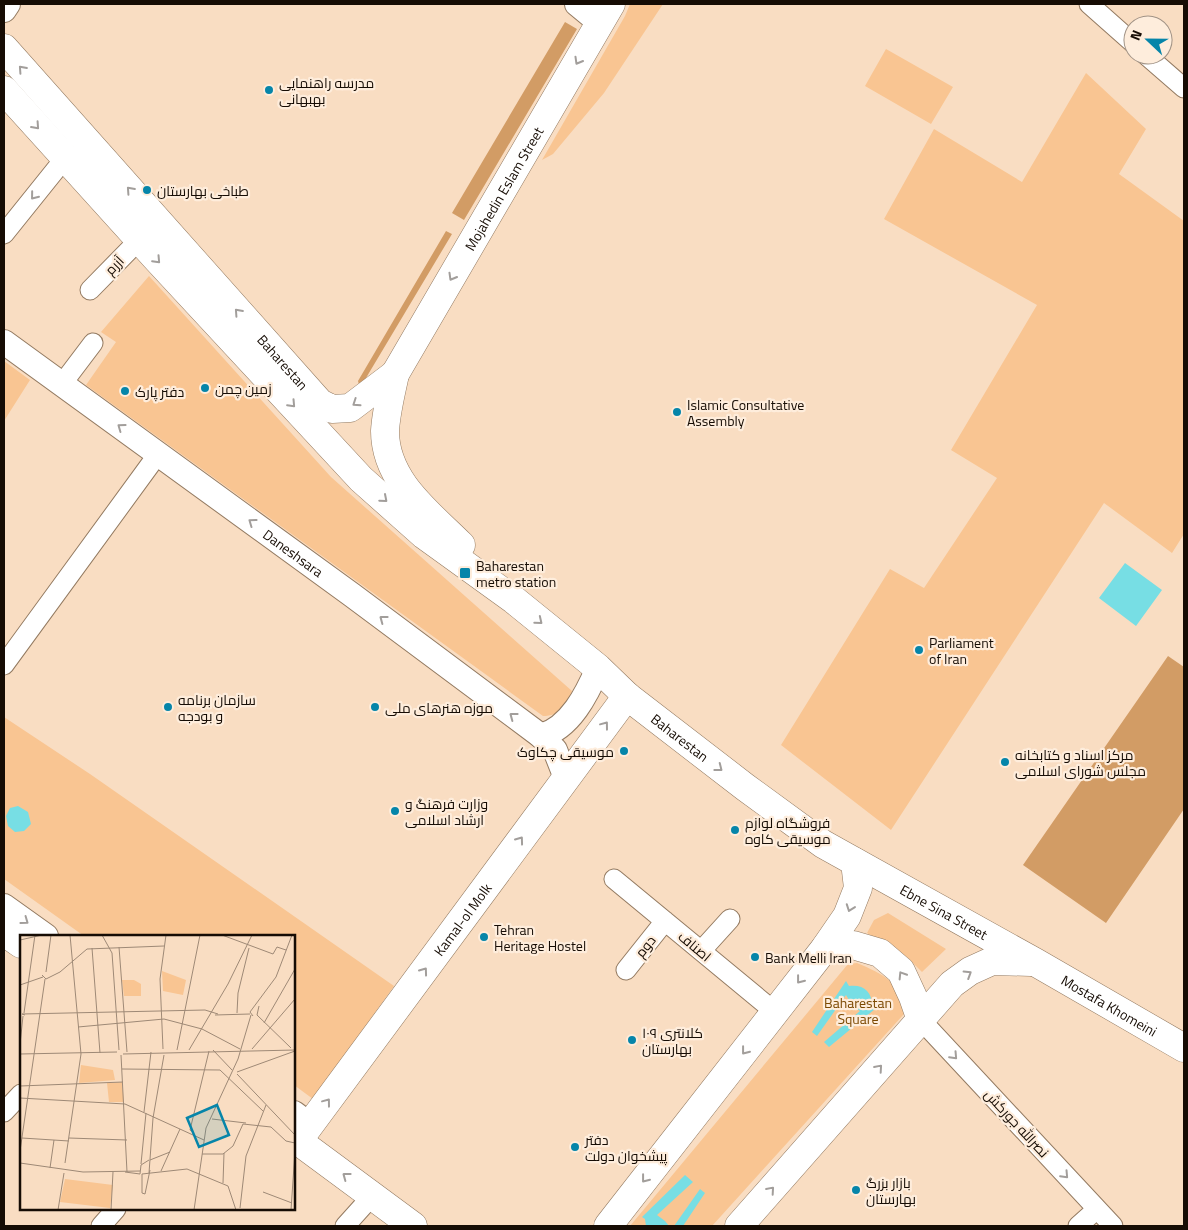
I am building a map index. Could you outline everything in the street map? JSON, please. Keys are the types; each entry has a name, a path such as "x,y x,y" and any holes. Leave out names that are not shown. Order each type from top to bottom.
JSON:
{"main road":[{"name":"Mojahedin Eslam Street","path":"396,374 606,14"},
{"name":"Baharestan","path":"4,48 320,403 332,409 350,408 396,374"},
{"name":"Baharestan","path":"4,90 138,240 361,480 424,535 514,600 598,668 627,696 745,788 823,844 855,862"},
{"name":"Baharestan","path":"396,374 386,417 385,432 386,445 392,467 407,490 514,600"},
{"name":"Kamal-ol Molk","path":"299,1129 627,696"},
{"path":"608,1226 825,948 847,916 858,888 855,862"},
{"name":"Ebne Sina Street","path":"855,862 1035,962"},
{"path":"4,932 20,943"},
{"path":"825,948 853,945 880,953 901,971 913,996 921,1020"},
{"path":"739,1226 952,984 970,971 992,961 1035,962"},
{"name":"Mostafa Khomeini","path":"1035,962 1184,1048"},
{"path":"299,1129 372,1196 413,1226"}],"street":[{"path":"4,10 8,4"},
{"path":"577,4 606,14"},
{"path":"1089,4 1123,34"},
{"path":"1158,65 1184,88"},
{"path":"4,234 65,158"},
{"name":"آزرم","path":"90,290 138,240"},
{"name":"Daneshsara","path":"4,342 352,595 541,736 555,750 566,778"},
{"path":"62,384 93,343"},
{"path":"4,664 158,454"},
{"path":"541,736 552,733 560,727 584,697 598,668"},
{"name":"اصناف","path":"614,879 775,1012"},
{"path":"4,906 45,935"},
{"path":"701,951 730,919"},
{"name":"دوم","path":"626,970 665,921"},
{"name":"نصرالله جورکش","path":"921,1020 1114,1226"},
{"path":"4,1112 20,1095"},
{"path":"345,1226 372,1196"},
{"path":"1078,1226 1097,1209"},
{"path":"101,1226 115,1210"}],"green space":[{"path":"630,4 663,4 604,93 553,154 542,160 625,16"},
{"path":"886,49 953,87 931,124 865,86"},
{"path":"1086,73 1146,129 1119,174 1184,221 1184,534 1172,553 1104,503 891,830 781,745 890,569 924,588 997,478 951,450 1037,305 884,219 934,129 1022,182"},
{"path":"149,276 331,477 572,691 568,702 562,710 549,716 543,716 86,385 116,342 101,332"},
{"path":"4,361 30,380 4,421"},
{"path":"4,717 90,774 394,986 313,1099 295,1086 295,935 83,935 4,879"},
{"path":"888,913 946,949 922,972 908,958 867,933 874,920"},
{"name":"Baharestan Square","path":"857,963 875,971 896,987 903,1003 904,1014 712,1226 630,1226 848,964"}],"shaded area":[{"path":"565,22 577,29 464,220 452,213"},
{"path":"446,231 452,234 360,388 358,381"},
{"path":"1168,656 1184,667 1184,809 1106,923 1023,865"}],"water":[{"path":"1125,563 1162,590 1136,626 1099,598"},
{"path":"18,806 28,812 31,824 24,831 15,832 8,826 6,816 10,808"},
{"path":"846,981 849,986 859,986 866,990 871,998 872,1008 875,1009 829,1047 824,1042 860,1011 852,1005 846,995 817,1036 812,1032"},
{"path":"685,1175 693,1182 657,1215 669,1226 646,1226 645,1219 642,1217"},
{"path":"700,1189 705,1193 683,1226 674,1226"}],"place":[{"name":"مدرسه راهنمایی بهبهانی","path":"269,90"},
{"name":"طباخی بهارستان","path":"147,190"},
{"name":"زمین چمن","path":"205,388"},
{"name":"دفتر پارک","path":"125,391"},
{"name":"Islamic Consultative Assembly","path":"677,412"},
{"name":"Baharestan metro station","path":"465,573"},
{"name":"Parliament of Iran","path":"919,650"},
{"name":"سازمان برنامه و بودجه","path":"168,707"},
{"name":"موزه هنرهای ملی","path":"375,707"},
{"name":"موسیقی چکاوک","path":"624,751"},
{"name":"مرکز اسناد و کتابخانه مجلس شورای اسلامی","path":"1005,762"},
{"name":"وزارت فرهنگ و ارشاد اسلامی","path":"395,811"},
{"name":"فروشگاه لوازم موسیقی کاوه","path":"735,830"},
{"name":"Tehran Heritage Hostel","path":"484,937"},
{"name":"Bank Melli Iran","path":"755,957"},
{"name":"کلانتری ۱۰۹ بهارستان","path":"632,1040"},
{"name":"دفتر پیشخوان دولت","path":"575,1147"},
{"name":"بازار بزرگ بهارستان","path":"856,1190"}]}
